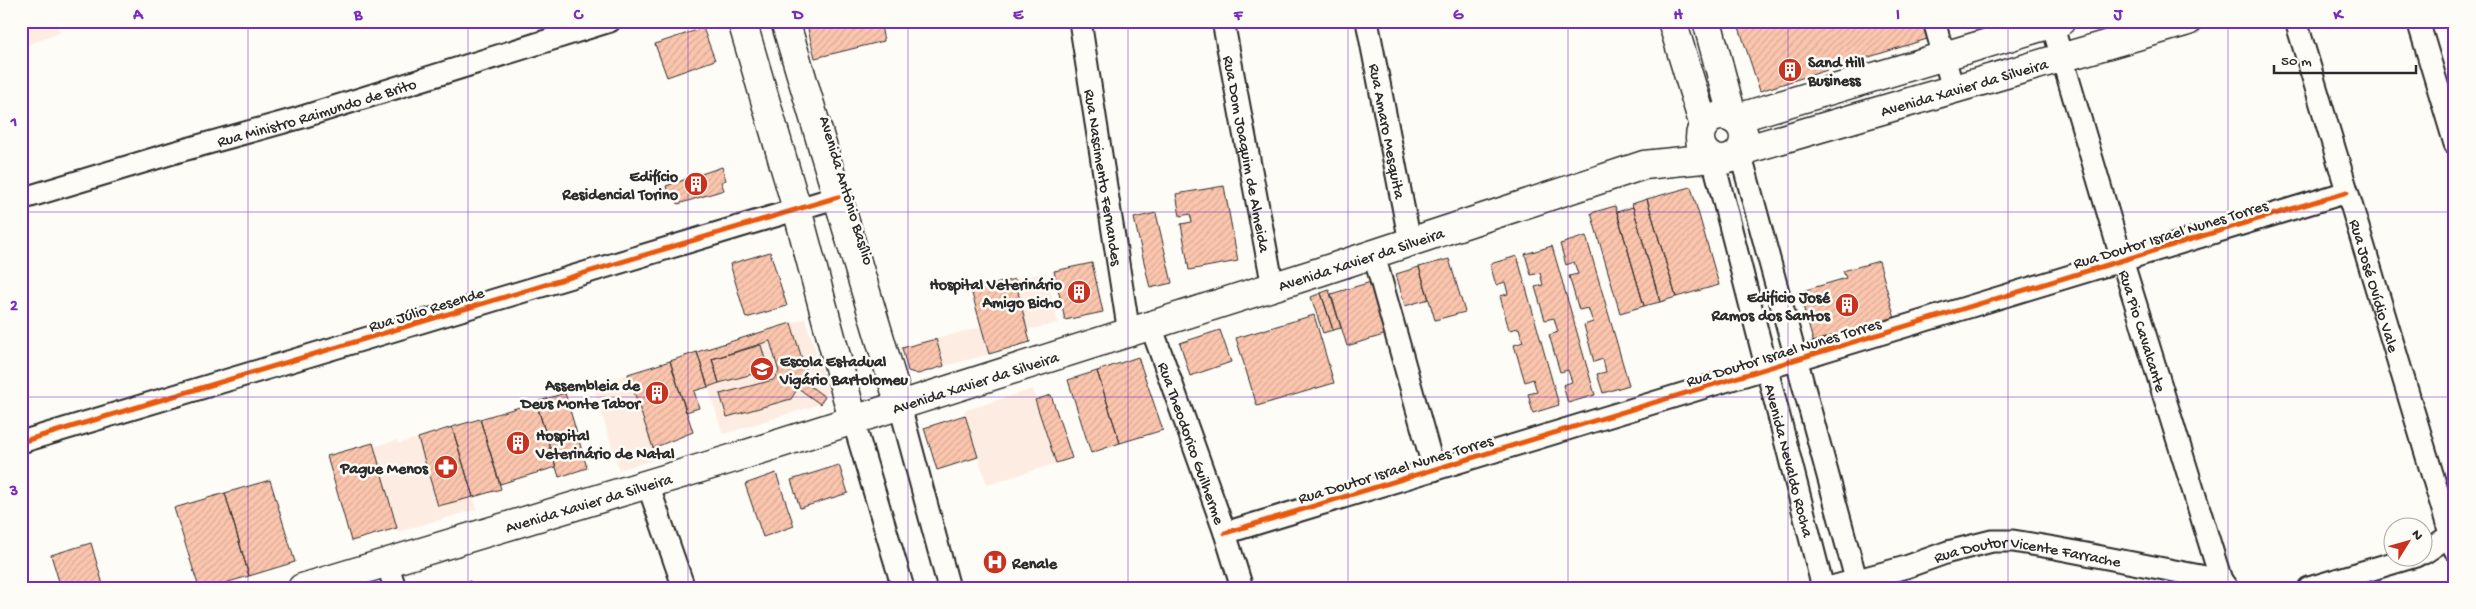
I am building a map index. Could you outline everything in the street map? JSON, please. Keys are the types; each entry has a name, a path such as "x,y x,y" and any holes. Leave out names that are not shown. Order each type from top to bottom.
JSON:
{"main road":[{"path":"742,21 797,209 853,420"},
{"name":"Avenida Antônio Basílio","path":"784,21 900,406"},
{"path":"1672,21 1703,127"},
{"path":"1707,21 1734,119 1744,134 1741,151 1725,161 1713,158 1702,148 1700,133 1703,127 1717,117 1734,119"},
{"name":"Avenida Xavier da Silveira","path":"1741,151 2062,58 2158,25 2188,21"},
{"name":"Avenida Xavier da Silveira","path":"1734,119 2056,23"},
{"name":"Avenida Xavier da Silveira","path":"1644,165 1703,127"},
{"name":"Avenida Xavier da Silveira","path":"302,588 391,576 648,485 1374,255 1644,165 1713,158"}],"street":[{"name":"Rua Ministro Raimundo de Brito","path":"21,199 176,152 308,115 610,21"},
{"name":"Rua Nascimento Fernandes","path":"1080,21 1140,329"},
{"name":"Rua Dom Joaquim de Almeida","path":"1223,21 1273,287"},
{"name":"Rua Amaro Mesquita","path":"1367,21 1410,242"},
{"path":"1934,21 1953,89"},
{"name":"Rua José Ovídio Vale","path":"2296,21 2453,539"},
{"path":"2418,21 2455,144"},
{"name":"Rua Pio Cavalcante","path":"2056,23 2062,58 2122,260 2224,584"},
{"name":"Avenida Nevaldo Rocha","path":"1741,151 1856,579"},
{"name":"Avenida Nevaldo Rocha","path":"1713,158 1823,588"},
{"name":"Rua Doutor Israel Nunes Torres","path":"1225,533 2347,192"},
{"name":"Rua Júlio Resende","path":"21,442 838,197"},
{"path":"1374,255 1434,470"},
{"name":"Rua Theodorico Guilherme","path":"1140,329 1225,533 1242,588"},
{"name":"Avenida Antônio Basílio","path":"900,406 949,588"},
{"path":"853,420 903,588"},
{"path":"648,485 684,588"},
{"path":"2434,547 2453,539"},
{"name":"Rua Doutor Vicente Farrache","path":"1828,588 1906,567 1948,552 1992,541 2013,541 2055,548 2224,584"},
{"path":"2309,588 2384,566"}],"shaded area":[{"path":"21,21 56,21 60,33 21,47"},
{"path":"1046,272 1058,323 1027,330 1015,279"},
{"name":"Escola Estadual Vigário Bartolomeu","path":"805,319 829,391 820,404 723,434 697,352"},
{"path":"981,327 989,354 944,366 936,339"},
{"path":"628,374 657,459 619,470 593,385"},
{"path":"1033,389 1056,463 987,485 964,411"},
{"path":"452,427 477,509 397,532 373,447 397,440 398,444"}],"building":[{"path":"806,21 880,21 884,41 815,58"},
{"name":"Sand Hill Business","path":"1737,21 1922,21 1927,39 1760,91"},
{"path":"703,28 715,60 667,77 655,44"},
{"name":"Edifício Residencial Torino","path":"722,167 726,180 721,182 724,190 678,204 676,197 670,199 666,186"},
{"path":"1224,186 1238,261 1189,270 1181,224 1192,222 1190,214 1180,216 1176,194"},
{"path":"1691,187 1719,285 1676,297 1647,199"},
{"path":"1647,199 1676,297 1660,302 1632,204"},
{"path":"1615,206 1644,306 1620,313 1591,213"},
{"path":"1633,207 1660,302 1644,306 1617,212"},
{"path":"1156,213 1172,283 1150,288 1134,218"},
{"path":"1586,236 1629,385 1603,393 1597,374 1606,372 1603,359 1594,362 1584,325 1593,322 1588,308 1579,310 1569,276 1578,274 1574,262 1566,265 1560,244"},
{"path":"1552,246 1595,395 1568,403 1563,385 1572,382 1568,370 1560,372 1549,335 1558,332 1554,318 1545,320 1535,287 1543,285 1540,273 1531,275 1525,254"},
{"path":"770,252 787,306 746,318 730,264"},
{"path":"1517,256 1559,405 1533,413 1528,394 1537,392 1533,379 1525,382 1514,345 1523,342 1519,328 1509,330 1500,296 1508,294 1505,282 1496,285 1490,264"},
{"path":"1449,259 1465,312 1435,320 1419,267"},
{"name":"Edificio José Ramos dos Santos","path":"1879,261 1895,319 1816,351 1799,292 1846,278 1843,271"},
{"name":"Hospital Veterinário Amigo Bicho","path":"1092,263 1103,312 1065,320 1054,271"},
{"path":"1419,267 1429,299 1405,306 1396,274"},
{"path":"1015,279 1030,342 989,354 971,290"},
{"path":"1371,282 1387,334 1347,346 1331,294"},
{"path":"1329,290 1341,328 1333,330 1321,293"},
{"path":"1321,293 1333,330 1323,333 1311,297"},
{"path":"1314,315 1334,383 1257,406 1236,338"},
{"path":"791,323 807,375 803,381 825,397 820,404 798,388 791,399 727,417 720,394 773,380 779,372 770,341 712,359 719,383 708,387 697,352"},
{"path":"1220,330 1231,362 1190,376 1180,343"},
{"path":"936,339 944,366 918,374 908,371 902,348"},
{"path":"761,345 768,370 719,383 712,359"},
{"path":"697,352 708,387 694,391 699,408 686,412 670,361"},
{"path":"1138,357 1163,430 1120,443 1097,371"},
{"name":"Assembleia de Deus Monte Tabor","path":"670,361 693,432 653,448 628,374"},
{"path":"1097,371 1120,443 1091,453 1068,380"},
{"path":"565,393 587,468 559,477 536,402"},
{"path":"1051,395 1072,458 1056,463 1035,400"},
{"name":"Hospital Veterinário de Natal","path":"536,402 556,467 500,484 480,419"},
{"path":"965,415 978,457 937,470 924,428"},
{"path":"480,419 501,489 473,497 452,427"},
{"name":"Pague Menos","path":"452,427 473,497 438,506 418,438"},
{"path":"373,443 397,528 351,541 327,456"},
{"path":"839,465 848,493 800,508 791,480"},
{"path":"776,473 794,526 763,537 745,484"},
{"path":"270,480 295,562 249,576 225,493"},
{"path":"225,493 249,576 208,588 199,588 174,508"},
{"path":"91,543 104,588 61,588 51,555"},
{"path":"470,581 473,588 447,588"}],"cycle path":[{"path":"1225,533 2347,192"},
{"path":"21,442 838,197"}],"place":[{"name":"Sand Hill Business","path":"1790,70"},
{"name":"Edifício Residencial Torino","path":"696,184"},
{"name":"Hospital Veterinário Amigo Bicho","path":"1079,292"},
{"name":"Edificio José Ramos dos Santos","path":"1847,305"},
{"name":"Escola Estadual Vigário Bartolomeu","path":"762,369"},
{"name":"Assembleia de Deus Monte Tabor","path":"657,393"},
{"name":"Hospital Veterinário de Natal","path":"518,443"},
{"name":"Pague Menos","path":"446,467"},
{"name":"Renale","path":"995,562"}]}
